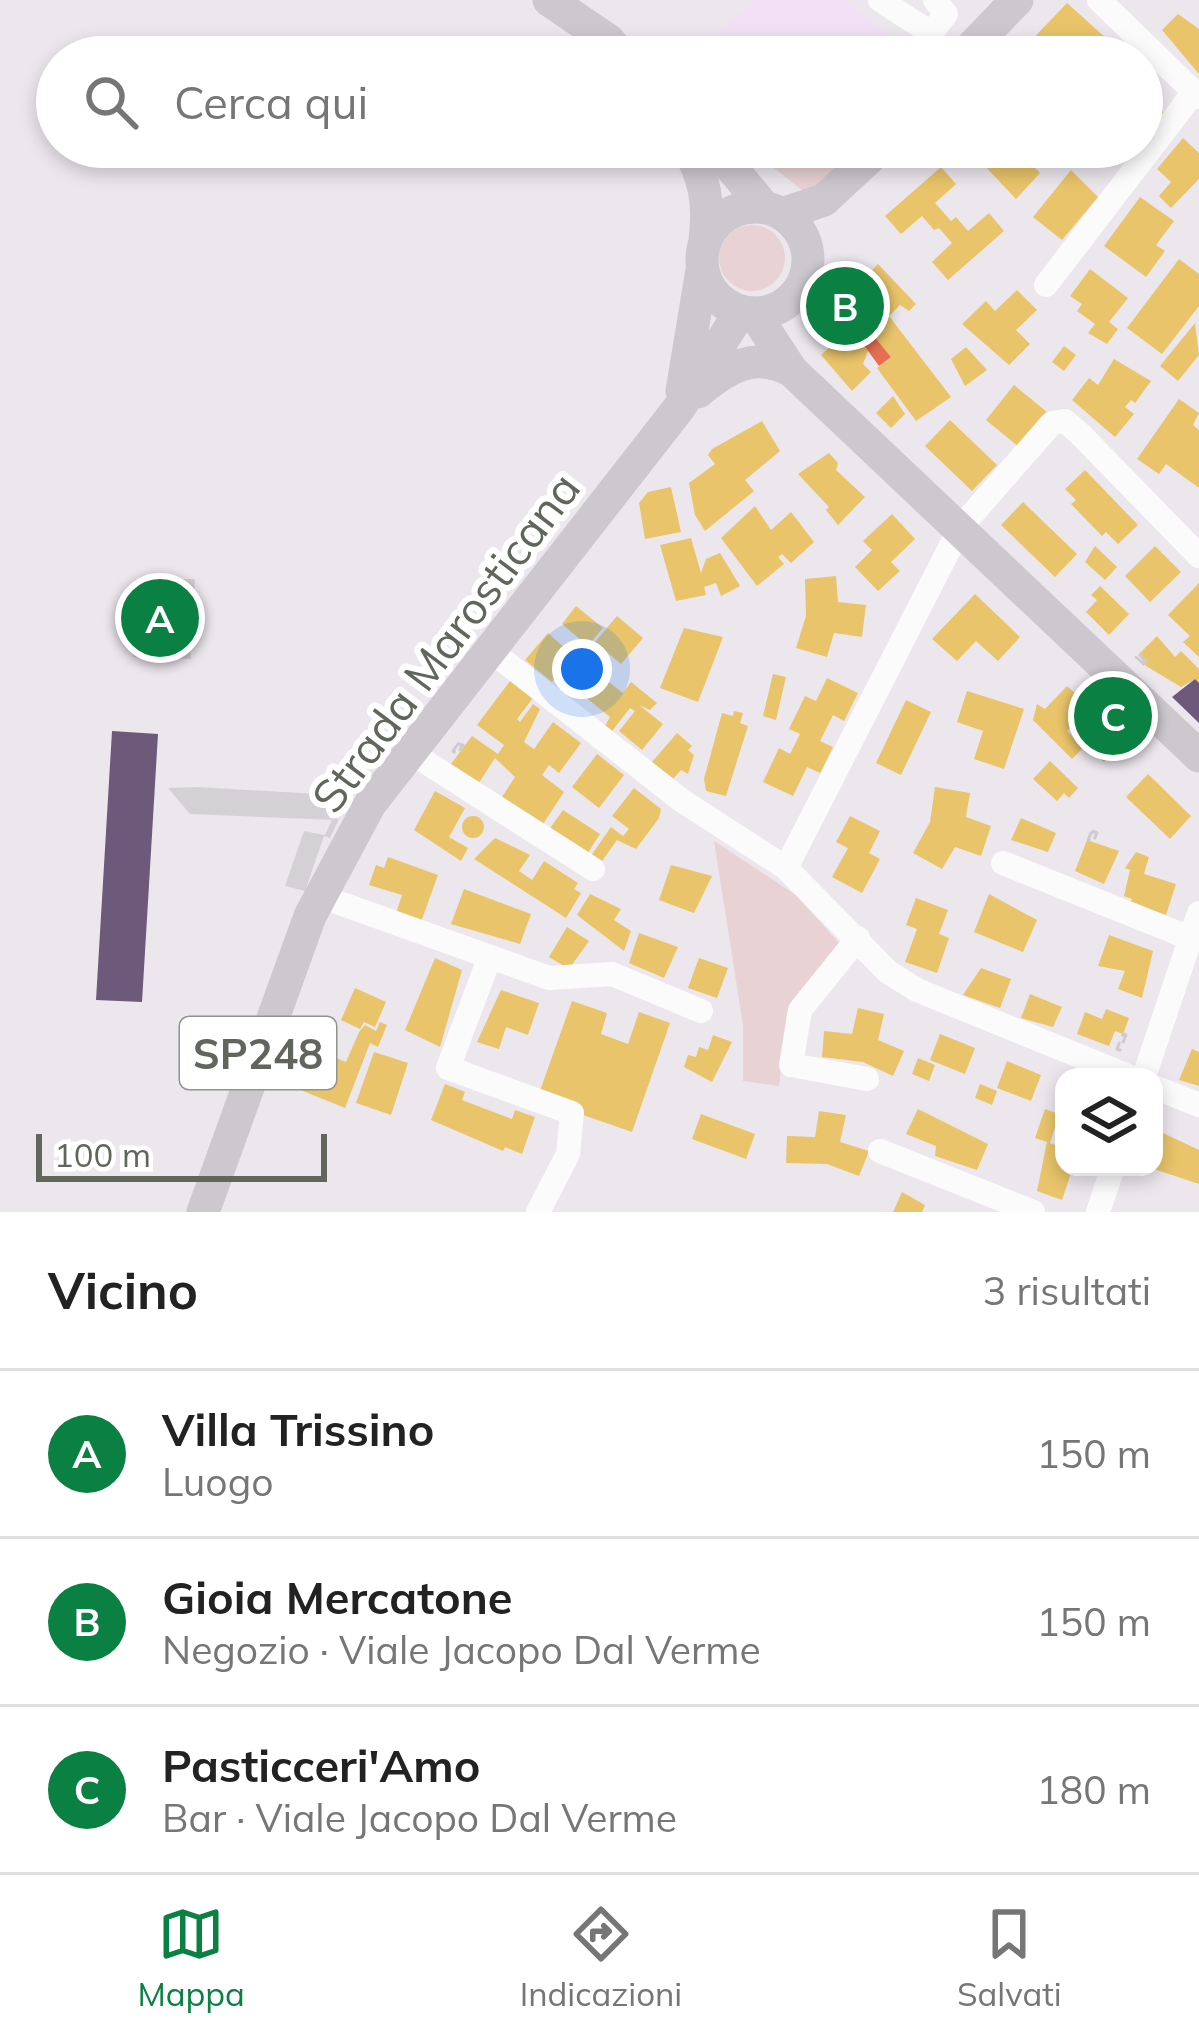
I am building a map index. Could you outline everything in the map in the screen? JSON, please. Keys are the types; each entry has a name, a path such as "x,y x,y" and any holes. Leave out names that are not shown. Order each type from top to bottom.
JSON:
{"main road":[{"path":"549,0 602,36"},
{"path":"979,36 1003,1"},
{"name":"Strada Marosticana","path":"679,408 698,320 709,203 700,168"},
{"path":"733,168 804,240 804,361 842,416"},
{"path":"860,168 824,200 722,218 704,255 715,295 747,312 793,370 1199,756"},
{"path":"747,312 786,303 864,168"},
{"name":"Strada Marosticana","path":"203,1212 320,896 370,804 679,408 747,312"},
{"name":"Strada Marosticana","path":"679,408 738,364 766,362 793,370"}],"street":[{"path":"880,0 932,34 946,14 935,0"},
{"path":"1099,0 1136,36"},
{"path":"1163,62 1197,95 1163,138"},
{"path":"1046,285 1139,168"},
{"path":"786,868 960,528 1052,423 1065,421 1199,556"},
{"path":"490,650 681,800 786,868 888,971 917,991 1109,1068"},
{"path":"410,752 593,869"},
{"path":"1003,863 1190,938"},
{"path":"320,896 489,959 562,980 612,974 701,1011"},
{"path":"1147,1068 1199,913"},
{"path":"858,938 800,1010 791,1065 867,1079"},
{"path":"489,959 448,1068 572,1113 573,1139 538,1212"},
{"path":"1163,1091 1199,1106"},
{"path":"880,1151 1033,1212"},
{"path":"1098,1212 1110,1176"}],"shaded area":[{"path":"754,0 843,0 891,36 714,36"},
{"path":"774,168 843,168 824,187 802,190"},
{"path":"752,225 775,235 785,258 775,281 752,291 729,281 719,258 729,235"},
{"path":"714,841 796,895 840,944 841,951 787,1013 779,1086 743,1081 743,1025"}],"building: Abitazioni":[{"path":"1067,3 1104,36 1035,36"},
{"path":"1178,14 1199,29 1199,74 1162,30"},
{"path":"1183,138 1199,153 1199,179 1171,208 1159,196 1171,182 1157,169 1163,168"},
{"path":"942,168 956,184 935,203 951,221 956,217 968,231 989,213 1004,231 948,280 932,262 952,243 939,228 934,230 922,216 901,234 885,216"},
{"path":"987,168 1035,168 1040,173 1016,199"},
{"path":"1071,170 1098,197 1062,240 1033,217"},
{"path":"1140,197 1174,221 1156,245 1165,251 1146,277 1104,246"},
{"path":"1179,259 1199,274 1199,306 1162,354 1127,328"},
{"path":"878,264 916,304 909,311 900,305 889,316 951,397 916,421 877,368 891,357 854,312 865,301 853,289"},
{"path":"1090,269 1128,298 1109,322 1118,329 1107,344 1088,333 1095,324 1077,311 1082,304 1070,296"},
{"path":"1017,290 1037,310 1016,330 1030,344 1009,365 962,324 986,301 995,311"},
{"path":"1195,323 1199,355 1178,381 1160,366"},
{"path":"852,328 868,351 863,364 871,372 852,391 821,355"},
{"path":"1064,346 1076,355 1064,371 1052,362"},
{"path":"966,347 987,370 965,386 951,359"},
{"path":"1114,359 1151,381 1135,403 1131,400 1125,407 1134,414 1115,437 1072,400 1089,378 1098,385"},
{"path":"1014,385 1047,412 1019,447 986,420"},
{"path":"893,396 905,414 891,428 876,413"},
{"path":"1179,399 1199,413 1193,425 1199,430 1199,488 1166,464 1159,474 1137,459"},
{"path":"950,420 997,465 972,491 925,446"},
{"path":"762,421 780,451 745,480 754,491 705,531 695,515 689,483 715,464 708,455 712,449"},
{"path":"829,453 838,463 836,470 865,497 838,525 826,510 829,507 798,474"},
{"path":"1085,470 1138,525 1118,544 1106,532 1102,536 1071,504 1076,500 1065,489"},
{"path":"671,487 681,532 645,539 639,503 648,492"},
{"path":"1023,502 1077,554 1055,577 1001,525"},
{"path":"755,506 771,530 791,512 814,542 791,563 782,554 778,557 784,564 757,586 721,538"},
{"path":"892,514 915,539 891,562 900,571 878,591 855,567 872,550 863,541"},
{"path":"691,538 701,573 706,559 720,553 740,586 721,596 716,583 704,587 706,595 676,601 660,545"},
{"path":"1095,546 1117,567 1105,580 1085,562"},
{"path":"1155,546 1181,572 1150,602 1125,576"},
{"path":"836,576 838,602 866,605 862,637 834,633 827,657 796,648 806,616 805,579"},
{"path":"1199,583 1199,657 1183,642 1190,636 1168,615"},
{"path":"1100,586 1129,614 1109,635 1086,612 1097,600 1091,595"},
{"path":"975,594 1020,637 998,661 976,641 957,661 932,639"},
{"path":"576,606 603,628 588,646 562,624"},
{"path":"617,616 643,638 621,664 595,642"},
{"path":"684,628 723,637 698,702 660,688"},
{"path":"548,633 577,659 586,648 599,659 583,680 565,666 552,682 525,660"},
{"path":"1157,636 1175,657 1181,651 1199,669 1199,683 1195,679 1181,687 1146,666 1139,654"},
{"path":"773,674 786,677 776,720 763,716"},
{"path":"600,675 623,693 631,682 657,703 650,710 639,705 663,724 642,750 619,731 635,711 630,708 609,735 603,730 610,717 584,696"},
{"path":"827,678 858,693 844,721 833,715 820,741 833,747 820,773 807,767 793,796 763,782 779,748 790,754 800,734 789,729 805,696 816,701"},
{"path":"510,681 533,698 517,719 520,722 533,704 540,709 524,742 534,749 553,722 581,743 559,773 549,765 542,775 564,792 543,824 500,800 515,777 495,758 477,786 448,768 472,736 498,754 504,745 477,725"},
{"path":"1067,686 1090,707 1067,731 1083,748 1072,759 1033,720 1037,704 1045,709"},
{"path":"967,691 1024,709 1004,769 974,759 983,731 957,722"},
{"path":"906,700 931,712 901,775 876,763"},
{"path":"734,711 743,713 740,723 748,726 726,796 706,791 704,779 722,713 733,716"},
{"path":"1105,718 1123,737 1104,762 1083,741"},
{"path":"677,733 692,746 688,750 694,755 688,774 681,770 673,779 652,762"},
{"path":"597,754 624,775 599,808 572,787"},
{"path":"1050,761 1078,788 1069,798 1064,793 1057,801 1033,779"},
{"path":"1148,774 1191,816 1170,839 1126,797"},
{"path":"935,787 970,793 966,817 991,826 981,856 955,847 942,869 913,853 930,822"},
{"path":"634,788 661,809 659,818 636,849 617,840 600,864 590,857 611,827 623,836 629,829 612,816"},
{"path":"435,791 465,808 449,837 468,848 461,861 414,830"},
{"path":"563,810 600,834 586,856 548,831"},
{"path":"473,816 484,827 473,838 462,827"},
{"path":"850,816 880,831 869,853 880,859 862,893 832,877 848,848 836,842"},
{"path":"1021,818 1056,833 1048,852 1011,840"},
{"path":"495,838 530,855 519,871 532,880 544,861 578,883 574,889 581,893 566,918 474,859"},
{"path":"1087,840 1119,851 1104,884 1075,871"},
{"path":"1136,852 1149,857 1144,874 1176,884 1166,915 1130,904 1132,899 1124,896 1130,870 1125,868"},
{"path":"388,857 438,875 421,922 396,913 402,895 369,885 376,865 384,868"},
{"path":"671,865 712,876 694,913 659,900"},
{"path":"464,889 531,914 520,944 451,924"},
{"path":"590,894 621,909 614,920 631,931 624,951 577,915"},
{"path":"989,894 1037,920 1023,952 974,932"},
{"path":"916,898 948,910 939,934 949,938 937,973 905,962 917,929 906,925"},
{"path":"567,927 589,941 569,969 549,957"},
{"path":"639,933 678,947 664,978 629,963"},
{"path":"1109,935 1153,951 1142,998 1118,989 1125,971 1098,966"},
{"path":"435,958 462,970 440,1047 405,1030"},
{"path":"699,958 728,968 717,998 688,988"},
{"path":"981,968 1011,979 1000,1008 963,995"},
{"path":"355,988 386,1002 375,1027 364,1022 360,1029 341,1020"},
{"path":"501,990 539,1003 528,1035 506,1027 499,1049 477,1042"},
{"path":"1030,994 1062,1007 1053,1027 1021,1018"},
{"path":"572,1001 607,1013 601,1034 628,1044 639,1012 670,1023 632,1132 537,1099"},
{"path":"858,1008 884,1014 878,1040 904,1051 893,1076 863,1062 822,1057 824,1031 852,1034"},
{"path":"1106,1009 1129,1018 1123,1034 1115,1031 1109,1046 1077,1034 1085,1012 1102,1019"},
{"path":"380,1022 387,1025 378,1047 370,1043 345,1108 288,1085 304,1045 346,1062 359,1032 365,1025 376,1031"},
{"path":"940,1034 975,1048 965,1074 930,1060"},
{"path":"713,1035 732,1042 712,1082 684,1067 688,1055 696,1057 699,1047 708,1050"},
{"path":"1192,1049 1199,1052 1199,1086 1179,1080"},
{"path":"374,1052 408,1063 391,1115 356,1103"},
{"path":"918,1058 935,1065 929,1081 912,1074"},
{"path":"1007,1061 1041,1075 1031,1101 997,1088"},
{"path":"445,1084 465,1092 462,1100 512,1119 515,1110 535,1117 522,1154 505,1147 503,1151 431,1120"},
{"path":"980,1084 997,1091 992,1105 975,1098"},
{"path":"918,1109 988,1144 977,1170 935,1156 936,1146 906,1134"},
{"path":"1045,1109 1055,1113 1050,1143 1035,1138"},
{"path":"819,1111 846,1115 840,1142 869,1151 859,1176 827,1164 786,1163 787,1136 815,1137"},
{"path":"701,1114 755,1134 746,1159 692,1139"},
{"path":"1163,1133 1199,1150 1199,1184 1163,1172"},
{"path":"1047,1142 1055,1145 1055,1176 1070,1176 1062,1200 1037,1191"},
{"path":"902,1192 925,1205 922,1212 893,1212"}],"building: Negozi":[{"path":"853,289 865,301 854,312 891,357 879,366 834,304"},
{"path":"1102,698 1132,726 1123,736 1092,709"}],"building: Uffici":[{"path":"1195,679 1199,683 1199,723 1172,697"},
{"path":"112,731 158,734 142,1002 96,1000"}],"building: Altro":[{"path":"135,579 195,579 194,601 187,601 191,659 133,657"},
{"path":"168,788 318,794 319,789 351,790 336,820 190,814"},
{"path":"339,819 330,838 324,836 305,891 285,886 304,831 325,835 332,820"}],"place":[{"name":"Gioia Mercatone","path":"845,306"},
{"name":"Villa Trissino","path":"160,618"},
{"name":"Pasticceri'Amo","path":"1113,716"}]}
